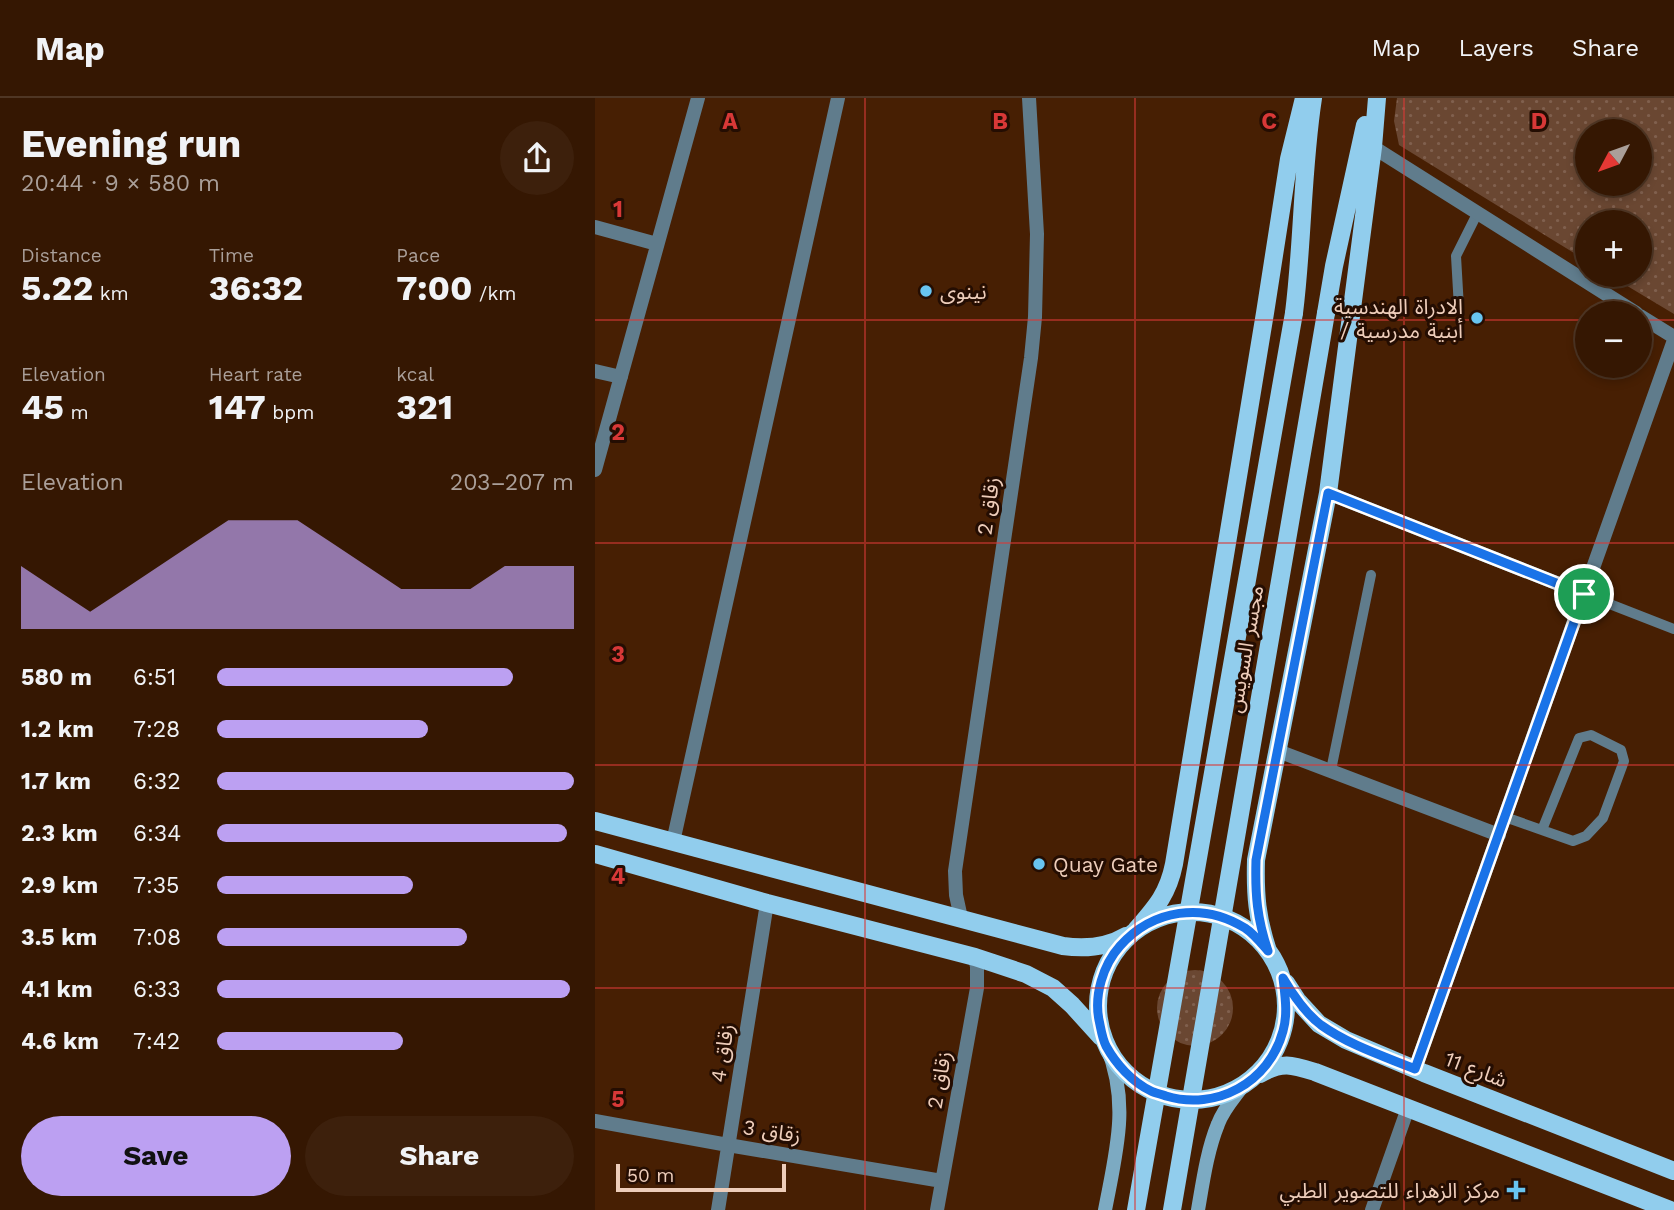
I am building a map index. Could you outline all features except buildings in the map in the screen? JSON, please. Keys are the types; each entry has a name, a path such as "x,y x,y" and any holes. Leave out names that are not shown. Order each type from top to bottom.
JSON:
{"main road":[{"path":"1105,1044 1097,1012 1100,982 1112,955 1164,895 1174,863 1289,159 1304,98"},
{"name":"مجسر السويس","path":"1136,1210 1294,313 1304,175 1313,98"},
{"name":"مجسر السويس","path":"1172,1210 1334,266 1371,98"},
{"path":"1257,1075 1274,1055 1283,1031 1287,1004 1283,978 1268,951 1260,926 1255,894 1256,860 1328,493 1377,98"},
{"path":"595,821 1063,946 1081,948 1117,942 1162,916 1191,911 1221,916 1247,929 1268,951"},
{"path":"595,854 975,957 1026,974 1053,988 1072,1005 1125,1073 1151,1091 1181,1100 1212,1099 1242,1087 1273,1066 1291,1065 1670,1210"},
{"name":"شارع 11","path":"1283,978 1297,1000 1319,1024 1346,1040 1674,1171"}],"street":[{"path":"595,470 698,98"},
{"path":"673,842 838,98"},
{"name":"زقاق 2","path":"961,918 955,871 1035,317 1037,234 1029,98"},
{"path":"1373,147 1617,301"},
{"path":"595,227 657,244"},
{"path":"1415,1069 1674,339 1652,324"},
{"path":"595,371 621,377"},
{"path":"1328,493 1584,594"},
{"path":"1278,751 1499,835"},
{"name":"زقاق 4","path":"718,1210 768,903"},
{"name":"زقاق 2","path":"937,1210 977,988 975,957"},
{"path":"1105,1044 1114,1065 1120,1112 1105,1210"},
{"path":"1198,1210 1207,1159 1218,1124 1242,1087"},
{"path":"1371,1210 1408,1108"},
{"name":"زقاق 3","path":"595,1121 942,1181"}],"lane":[{"path":"1459,308 1456,256 1477,214"},
{"path":"1331,770 1371,575"},
{"path":"1584,594 1674,629"},
{"path":"1505,817 1573,841 1586,836 1602,818 1624,761 1621,750 1591,734 1579,738 1542,830"}],"shaded area":[{"path":"1397,98 1674,98 1674,314 1629,287 1652,287 1652,210 1575,210 1575,254 1399,145 1394,121"},
{"path":"1195,970 1209,973 1222,981 1230,994 1233,1008 1230,1022 1222,1035 1209,1043 1195,1046 1181,1043 1168,1035 1160,1022 1157,1008 1160,994 1168,981 1181,973"}],"place":[{"name":"نينوى","path":"926,291"},
{"name":"الادراة الهندسية / أبنية مدرسية","path":"1477,318"},
{"name":"Quay Gate","path":"1039,864"},
{"name":"مركز الزهراء للتصوير الطبي","path":"1516,1190"}],"route":[{"path":"1328,493 1584,594 1415,1069 1346,1040 1319,1024 1297,1000 1283,978 1287,1004 1283,1031 1274,1055 1257,1075 1242,1087 1212,1099 1181,1100 1151,1091 1125,1073 1107,1047 1097,1012 1100,982 1112,955 1131,933 1162,916 1191,911 1221,916 1247,929 1268,951 1260,926 1255,894 1256,860 1328,493"}]}
